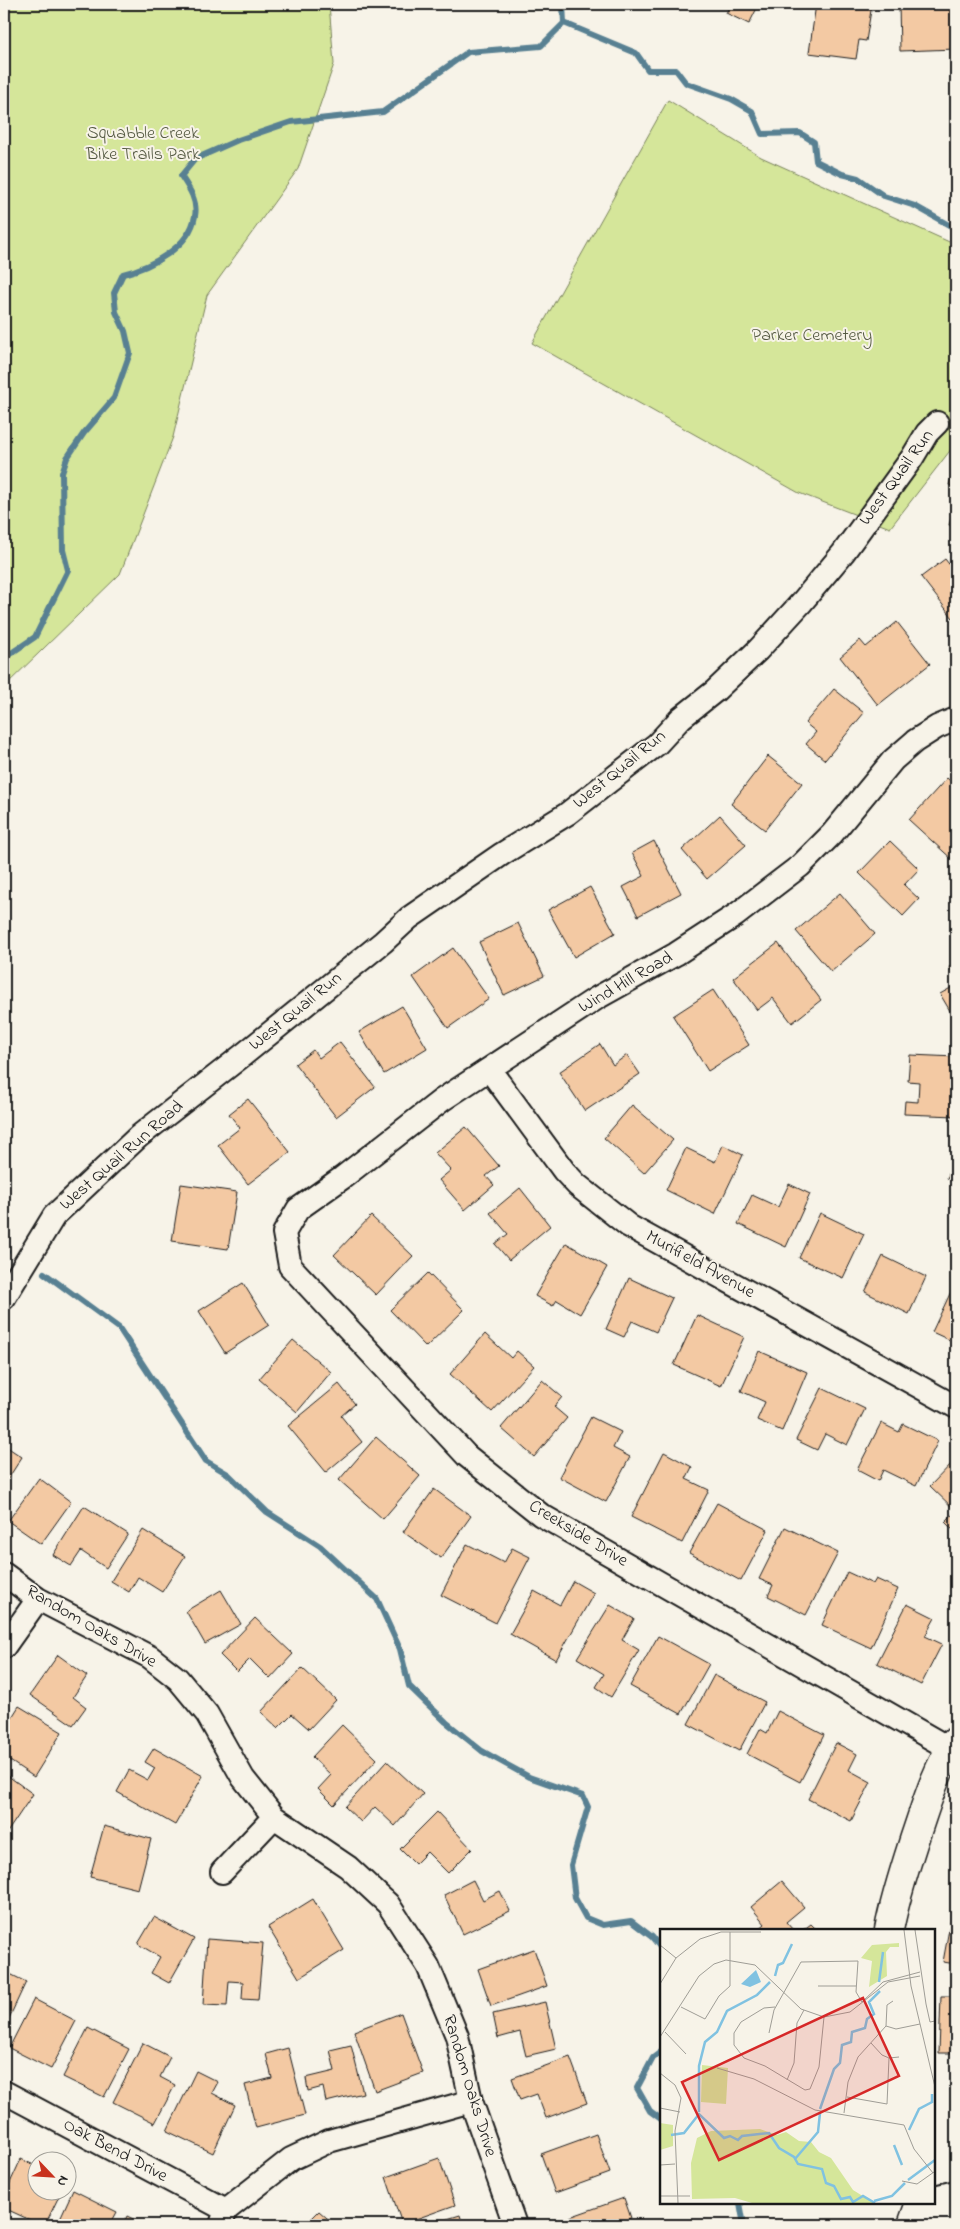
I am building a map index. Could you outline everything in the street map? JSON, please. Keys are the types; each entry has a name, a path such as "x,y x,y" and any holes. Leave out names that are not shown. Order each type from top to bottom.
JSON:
{"street":[{"name":"West Quail Run","path":"243,1055 383,942 409,918 502,854 567,814 656,744 681,718 714,691 758,650 808,595 843,553 912,458 926,433 937,423"},
{"name":"Wind Hill Road","path":"284,1233 298,1209 342,1178 442,1100 598,998 676,954 736,915 800,866 832,834 901,754 915,741 937,727 956,719"},
{"name":"West Quail Run Road","path":"4,1298 54,1216 138,1137 243,1055"},
{"name":"Murifield Avenue","path":"489,1068 564,1171 577,1185 629,1226 956,1407"},
{"name":"Creekside Drive","path":"284,1233 290,1266 467,1456 541,1515 953,1745"},
{"name":"Random Oaks Drive","path":"4,1574 38,1599 150,1657 178,1679 207,1714 243,1778 274,1817 348,1867 388,1904 428,1966 457,2036 471,2101 515,2225"},
{"path":"4,1647 38,1599"},
{"path":"889,1929 895,1899 928,1797 953,1745"},
{"path":"222,1872 274,1817"},
{"name":"Oak Bend Drive","path":"4,2092 224,2218"},
{"path":"224,2218 292,2159 329,2141 471,2101"},
{"path":"935,2196 956,2192"},
{"path":"912,2225 920,2204"},
{"path":"929,2204 947,2215 953,2225"}],"green space":[{"name":"Squabble Creek Bike Trails Park","path":"4,4 329,4 334,64 298,169 207,295 173,437 120,574 4,687"},
{"name":"Parker Cemetery","path":"668,100 761,157 956,245 956,443 890,528 799,493 532,343"}],"building":[{"path":"731,4 759,4 749,24 726,13"},
{"path":"816,4 872,4 866,41 859,40 856,59 809,53"},
{"path":"899,4 956,4 956,49 900,51"},
{"path":"956,462 956,487 949,485"},
{"path":"956,502 956,527 949,525"},
{"path":"945,559 956,573 956,622 921,577"},
{"path":"897,622 930,664 878,705 840,657 860,640 866,647"},
{"path":"834,689 864,713 825,760 806,744 816,732 805,723"},
{"path":"768,756 802,783 765,830 731,804"},
{"path":"947,778 956,786 955,862 909,820"},
{"path":"720,815 746,845 707,879 682,850"},
{"path":"654,841 681,893 638,916 623,887 644,876 632,853"},
{"path":"890,841 919,869 904,885 919,899 903,916 859,873"},
{"path":"590,887 615,933 574,957 548,910"},
{"path":"840,893 875,934 831,972 796,931"},
{"path":"518,923 544,976 504,995 479,942"},
{"path":"778,943 821,1000 792,1023 773,998 757,1010 733,978"},
{"path":"453,948 489,999 448,1028 413,977"},
{"path":"956,962 956,979 949,967"},
{"path":"956,985 956,1021 940,994"},
{"path":"713,990 749,1045 708,1071 673,1016"},
{"path":"402,1006 427,1048 384,1074 359,1032"},
{"path":"340,1042 375,1087 336,1117 295,1064 313,1050 319,1058"},
{"path":"600,1044 613,1065 627,1055 640,1074 585,1111 559,1072"},
{"path":"910,1055 956,1057 956,1116 904,1114 905,1101 918,1102 919,1082 908,1081"},
{"path":"248,1099 290,1152 248,1184 218,1145 240,1128 229,1114"},
{"path":"632,1105 673,1140 644,1173 604,1138"},
{"path":"466,1127 499,1166 486,1176 494,1185 465,1210 439,1180 451,1170 435,1153"},
{"path":"723,1145 743,1155 715,1214 666,1190 686,1148 715,1162"},
{"path":"956,1160 956,1183 947,1178"},
{"path":"181,1184 237,1192 228,1249 172,1241"},
{"path":"789,1184 810,1194 786,1247 738,1224 752,1195 778,1207"},
{"path":"520,1188 550,1226 509,1260 495,1244 508,1234 490,1213"},
{"path":"820,1213 864,1234 843,1278 799,1258"},
{"path":"371,1216 413,1256 376,1295 334,1255"},
{"path":"566,1243 607,1267 580,1314 557,1300 553,1306 535,1296"},
{"path":"883,1256 926,1277 909,1314 865,1292"},
{"path":"428,1273 464,1310 426,1347 390,1310"},
{"path":"629,1278 672,1298 656,1332 632,1321 624,1337 606,1329"},
{"path":"243,1283 269,1325 225,1353 199,1311"},
{"path":"956,1284 956,1343 932,1332"},
{"path":"697,1315 744,1337 721,1386 674,1365"},
{"path":"485,1334 511,1358 517,1351 534,1366 492,1412 450,1374"},
{"path":"293,1340 331,1372 297,1412 259,1379"},
{"path":"759,1351 807,1372 782,1431 757,1420 765,1402 741,1391"},
{"path":"542,1380 562,1397 554,1407 567,1418 534,1457 501,1428"},
{"path":"339,1384 355,1404 341,1416 362,1442 326,1472 288,1426"},
{"path":"822,1388 865,1409 847,1445 825,1434 817,1450 796,1440"},
{"path":"591,1417 621,1432 613,1448 630,1457 606,1502 559,1477"},
{"path":"881,1423 899,1432 903,1424 938,1441 916,1486 883,1470 878,1481 857,1470"},
{"path":"376,1437 420,1476 383,1519 339,1480"},
{"path":"4,1445 22,1457 4,1485"},
{"path":"664,1452 692,1467 686,1479 709,1490 682,1543 631,1517"},
{"path":"956,1459 956,1511 930,1486"},
{"path":"39,1478 71,1502 41,1544 8,1521"},
{"path":"434,1489 471,1516 441,1558 403,1532"},
{"path":"717,1503 768,1530 741,1581 689,1553"},
{"path":"84,1506 128,1534 106,1568 81,1551 71,1566 53,1555"},
{"path":"956,1511 956,1533 945,1522"},
{"path":"785,1527 838,1553 806,1615 768,1596 773,1585 759,1579"},
{"path":"143,1530 185,1556 162,1592 138,1577 129,1592 111,1581"},
{"path":"467,1544 504,1563 512,1548 530,1557 496,1623 441,1595"},
{"path":"847,1572 873,1584 876,1579 898,1589 871,1648 822,1625"},
{"path":"573,1581 594,1593 556,1660 510,1634 534,1591 560,1605"},
{"path":"221,1590 241,1624 205,1644 186,1611"},
{"path":"907,1604 935,1618 925,1636 942,1644 921,1685 877,1663"},
{"path":"610,1605 634,1619 622,1640 639,1650 611,1697 596,1687 604,1674 577,1658"},
{"path":"255,1618 293,1654 270,1679 250,1659 237,1672 220,1655"},
{"path":"658,1636 709,1664 681,1714 630,1686"},
{"path":"58,1655 87,1676 73,1697 86,1707 73,1725 30,1695"},
{"path":"302,1668 336,1700 309,1729 292,1714 278,1728 261,1712"},
{"path":"714,1675 765,1702 739,1751 688,1724"},
{"path":"19,1706 62,1732 34,1777 4,1757 4,1730"},
{"path":"778,1711 824,1735 800,1782 747,1754 760,1729 767,1733"},
{"path":"342,1725 377,1759 334,1805 318,1789 331,1775 312,1757"},
{"path":"836,1743 857,1754 849,1770 871,1782 851,1821 808,1799"},
{"path":"154,1748 203,1776 175,1825 117,1792 129,1770 148,1780 155,1768 145,1762"},
{"path":"387,1761 423,1794 395,1826 375,1807 361,1822 345,1807"},
{"path":"4,1773 33,1794 4,1837"},
{"path":"437,1812 472,1849 448,1873 427,1852 415,1864 400,1849"},
{"path":"104,1826 151,1839 138,1889 90,1877"},
{"path":"473,1880 483,1900 500,1891 510,1911 463,1934 444,1895"},
{"path":"782,1881 804,1907 786,1922 792,1929 759,1929 765,1924 751,1907"},
{"path":"313,1899 344,1950 299,1978 268,1927"},
{"path":"154,1917 194,1939 169,1983 151,1973 160,1957 138,1944"},
{"path":"951,1918 956,1919 956,1964 943,1962"},
{"path":"811,1924 816,1929 804,1929"},
{"path":"207,1939 263,1943 258,2000 242,1999 243,1982 229,1981 227,2006 203,2005"},
{"path":"534,1949 547,1986 491,2006 478,1969"},
{"path":"4,1971 26,1982 4,2029"},
{"path":"941,1996 956,1996 956,2053 939,2053"},
{"path":"34,1999 76,2021 51,2069 9,2048"},
{"path":"545,2002 556,2049 526,2056 520,2032 498,2038 493,2014"},
{"path":"401,2013 423,2073 375,2091 354,2031"},
{"path":"88,2028 129,2049 104,2097 63,2077"},
{"path":"143,2043 170,2057 160,2077 175,2085 155,2123 113,2102"},
{"path":"351,2045 363,2093 326,2102 323,2087 308,2091 306,2078 335,2071 330,2050"},
{"path":"288,2048 305,2115 256,2128 245,2085 272,2078 266,2054"},
{"path":"570,2057 587,2103 546,2118 537,2094 520,2100 512,2078"},
{"path":"196,2071 218,2082 212,2093 235,2105 213,2153 167,2131"},
{"path":"596,2134 610,2173 555,2193 541,2154"},
{"path":"4,2149 9,2152 4,2163"},
{"path":"439,2158 455,2205 402,2224 386,2177"},
{"path":"21,2159 28,2162 28,2202 56,2202 45,2225 41,2225 4,2208 4,2196"},
{"path":"78,2192 117,2212 110,2225 57,2225 68,2202 78,2202"},
{"path":"624,2198 631,2218 609,2225 566,2225 564,2219"},
{"path":"319,2211 335,2225 305,2225"},
{"path":"460,2215 463,2225 428,2225"},
{"path":"127,2216 146,2225 123,2225"}],"waterway":[{"path":"4,658 35,637 68,570 63,550 62,473 67,458 84,433 114,398 130,353 125,331 116,312 114,293 123,274 157,261 168,254 186,237 192,227 196,210 190,190 181,176 195,159 238,140 291,122 383,112 468,52 541,46 564,23 563,4"},
{"path":"564,23 636,53 648,70 676,70 686,83 731,99 752,111 762,134 800,133 814,142 816,161 842,174 858,178 884,196 915,206 956,229"},
{"path":"44,1273 119,1328 206,1461 228,1474 267,1512 320,1546 377,1599 400,1649 409,1686 446,1722 482,1751 529,1777 583,1796 588,1807 571,1865 575,1898 586,1918 603,1925 631,1921 652,1937 660,1947"},
{"path":"660,2053 653,2058 637,2088 650,2111 660,2118"},
{"path":"740,2204 744,2225"}]}
